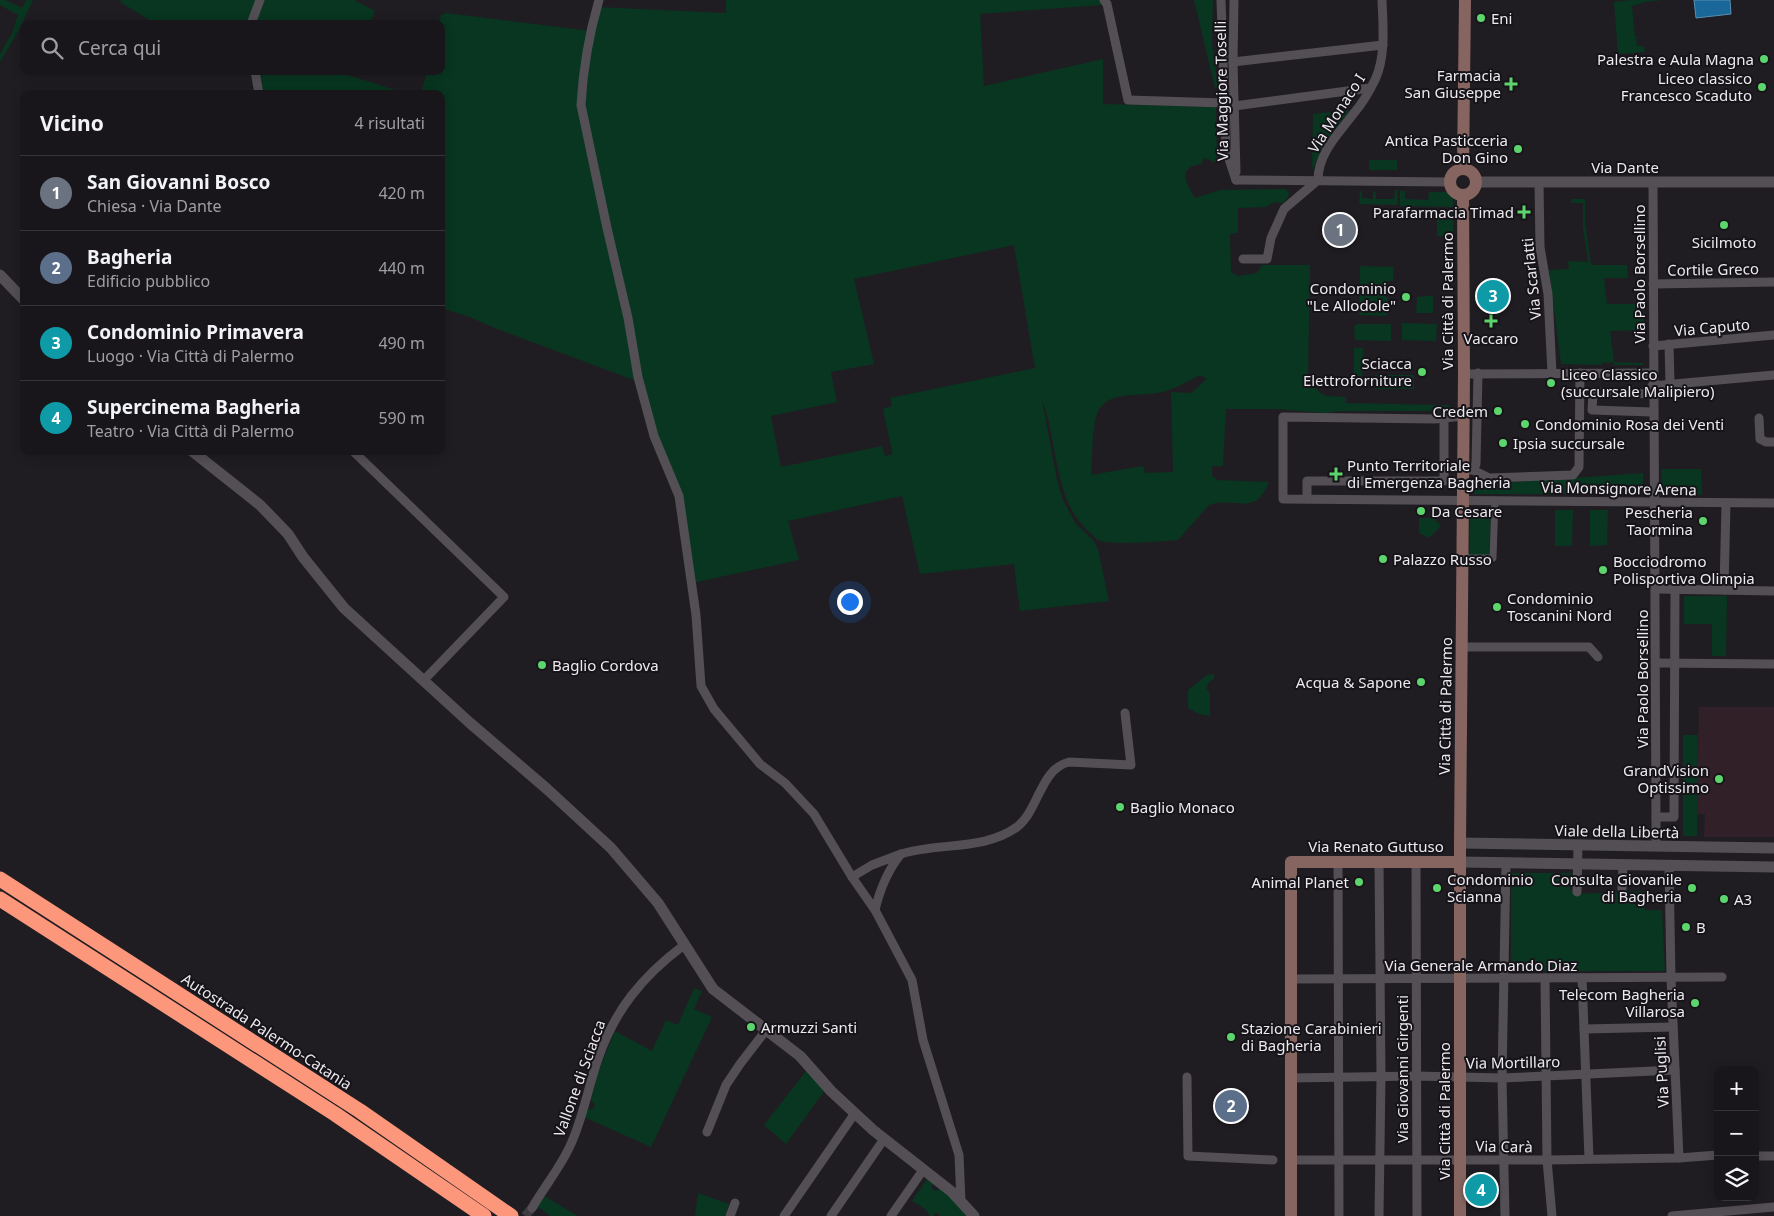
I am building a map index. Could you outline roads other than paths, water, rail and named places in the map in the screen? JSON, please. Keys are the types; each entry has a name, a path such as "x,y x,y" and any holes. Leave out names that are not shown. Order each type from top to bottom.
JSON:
{"highway":[{"name":"Autostrada Palermo-Catania","path":"0,879 360,1111 511,1216"},
{"path":"0,899 335,1114 484,1216"}],"main road":[{"path":"1463,169 1465,0"},
{"path":"1463,169 1473,172 1477,182 1473,192 1463,195 1453,191 1450,182 1453,174 1463,169"},
{"name":"Via Città di Palermo","path":"1460,1216 1460,843 1463,500 1468,470 1463,416 1463,195"},
{"name":"Via Renato Guttuso","path":"1291,979 1291,862 1460,862"},
{"path":"1291,979 1291,1216"}],"street":[{"path":"252,20 260,0"},
{"path":"599,0 582,87 581,105 628,318 638,377 654,436 679,496 696,615 701,686 714,709 760,764 785,783 814,814 852,877 875,910 912,980 923,1040 959,1155 961,1202"},
{"path":"1104,0 1107,4 1128,100 1224,104"},
{"name":"Via Maggiore Toselli","path":"1221,0 1226,150 1236,180"},
{"name":"Via Maggiore Toselli","path":"1234,0 1233,62 1236,180"},
{"name":"Via Monaco I","path":"1318,180 1320,165 1330,145 1356,111 1376,78 1383,45 1382,0"},
{"path":"1233,62 1383,45"},
{"path":"256,75 258,90"},
{"path":"1234,106 1370,88"},
{"path":"1236,180 1450,182"},
{"path":"1243,259 1267,259 1271,238 1284,209 1318,180"},
{"name":"Via Dante","path":"1477,182 1774,182"},
{"name":"Via Scarlatti","path":"1539,182 1540,247 1548,294 1552,373"},
{"name":"Via Paolo Borsellino","path":"1653,182 1652,412 1656,663 1656,846"},
{"path":"0,276 20,296"},
{"name":"Cortile Greco","path":"1653,284 1774,282"},
{"name":"Via Caputo","path":"1653,346 1774,335"},
{"path":"1669,344 1670,384"},
{"path":"1468,470 1489,478 1573,475 1579,467 1580,373"},
{"path":"1464,374 1652,373"},
{"path":"1468,470 1476,464 1478,374"},
{"path":"1652,412 1592,410 1593,392 1652,390 1670,384 1774,375"},
{"path":"1307,499 1307,481 1444,481 1444,418 1463,416"},
{"name":"Via Monsignore Arena","path":"1444,418 1283,417 1283,499 1774,503"},
{"path":"1759,418 1760,439 1766,442 1774,442"},
{"path":"197,455 260,506 288,534 303,557 344,608 611,848 658,904 713,989 800,1056 855,1113 884,1139 952,1192 974,1216"},
{"path":"357,455 504,597 423,681"},
{"path":"1414,481 1414,500"},
{"path":"1336,499 1337,482"},
{"path":"1463,558 1493,558 1495,500"},
{"path":"1724,590 1726,503"},
{"path":"1655,589 1774,591"},
{"path":"1656,817 1674,817 1674,589"},
{"path":"1462,647 1589,647 1598,657"},
{"path":"1656,663 1774,664"},
{"path":"852,877 872,865 917,849 997,838 1018,826 1029,812 1052,771 1060,764 1069,762 1131,765 1125,713"},
{"name":"Viale della Libertà","path":"1460,843 1774,848"},
{"path":"1578,845 1578,892"},
{"path":"1702,847 1703,866"},
{"path":"875,910 887,874 901,854"},
{"path":"1338,862 1339,1216"},
{"path":"1379,1216 1381,1076 1380,862"},
{"name":"Via Giovanni Girgenti","path":"1416,862 1417,1216"},
{"path":"1460,862 1774,867"},
{"path":"1505,1216 1502,1078 1506,863"},
{"path":"872,865 882,865 887,869 887,874"},
{"path":"1622,889 1623,865"},
{"name":"Via Puglisi","path":"1670,866 1671,978 1679,1158"},
{"name":"Vallone di Sciacca","path":"532,1208 570,1147 599,1056 616,1017 642,981 661,962 684,944"},
{"name":"Via Generale Armando Diaz","path":"1291,979 1722,977"},
{"path":"1545,978 1547,1160 1552,1216"},
{"path":"1582,978 1589,1158"},
{"path":"1584,1029 1673,1028"},
{"path":"707,1132 726,1085 767,1029"},
{"name":"Via Mortillaro","path":"1291,1078 1381,1076 1502,1078 1675,1070"},
{"path":"1187,1077 1188,1156 1273,1160"},
{"path":"784,1216 855,1113"},
{"path":"831,1216 884,1139"},
{"name":"Via Carà","path":"1291,1160 1547,1160 1679,1158 1714,1155"},
{"path":"1759,1156 1774,1156"},
{"path":"891,1216 923,1170"},
{"path":"730,1216 735,1202"},
{"path":"1672,1216 1774,1207"}],"water":[{"path":"1694,0 1730,0 1731,14 1696,18"}],"tunnel":[{"path":"525,1216 532,1208"}],"place":[{"name":"Eni","path":"1481,18"},
{"name":"Palestra e Aula Magna","path":"1764,59"},
{"name":"Farmacia San Giuseppe","path":"1511,84"},
{"name":"Liceo classico Francesco Scaduto","path":"1762,87"},
{"name":"Antica Pasticceria Don Gino","path":"1518,149"},
{"name":"Parafarmacia Timad","path":"1524,212"},
{"name":"Sicilmoto","path":"1724,225"},
{"name":"San Giovanni Bosco","path":"1340,230"},
{"name":"Condominio Primavera","path":"1493,296"},
{"name":"Condominio \"Le Allodole\"","path":"1406,297"},
{"name":"Vaccaro","path":"1491,321"},
{"name":"Sciacca Elettroforniture","path":"1422,372"},
{"name":"Liceo Classico (succursale Malipiero)","path":"1551,383"},
{"name":"Credem","path":"1498,411"},
{"name":"Condominio Rosa dei Venti","path":"1525,424"},
{"name":"Ipsia succursale","path":"1503,443"},
{"name":"Punto Territoriale di Emergenza Bagheria","path":"1336,474"},
{"name":"Da Cesare","path":"1421,511"},
{"name":"Pescheria Taormina","path":"1703,521"},
{"name":"Palazzo Russo","path":"1383,559"},
{"name":"Bocciodromo Polisportiva Olimpia","path":"1603,570"},
{"name":"Condominio Toscanini Nord","path":"1497,607"},
{"name":"Baglio Cordova","path":"542,665"},
{"name":"Acqua & Sapone","path":"1421,682"},
{"name":"GrandVision Optissimo","path":"1719,779"},
{"name":"Baglio Monaco","path":"1120,807"},
{"name":"Animal Planet","path":"1359,882"},
{"name":"Condominio Scianna","path":"1437,888"},
{"name":"Consulta Giovanile di Bagheria","path":"1692,888"},
{"name":"A3","path":"1724,899"},
{"name":"B","path":"1686,927"},
{"name":"Telecom Bagheria Villarosa","path":"1695,1003"},
{"name":"Armuzzi Santi","path":"751,1027"},
{"name":"Stazione Carabinieri di Bagheria","path":"1231,1037"},
{"name":"Bagheria","path":"1231,1106"},
{"name":"Supercinema Bagheria","path":"1481,1190"}]}
